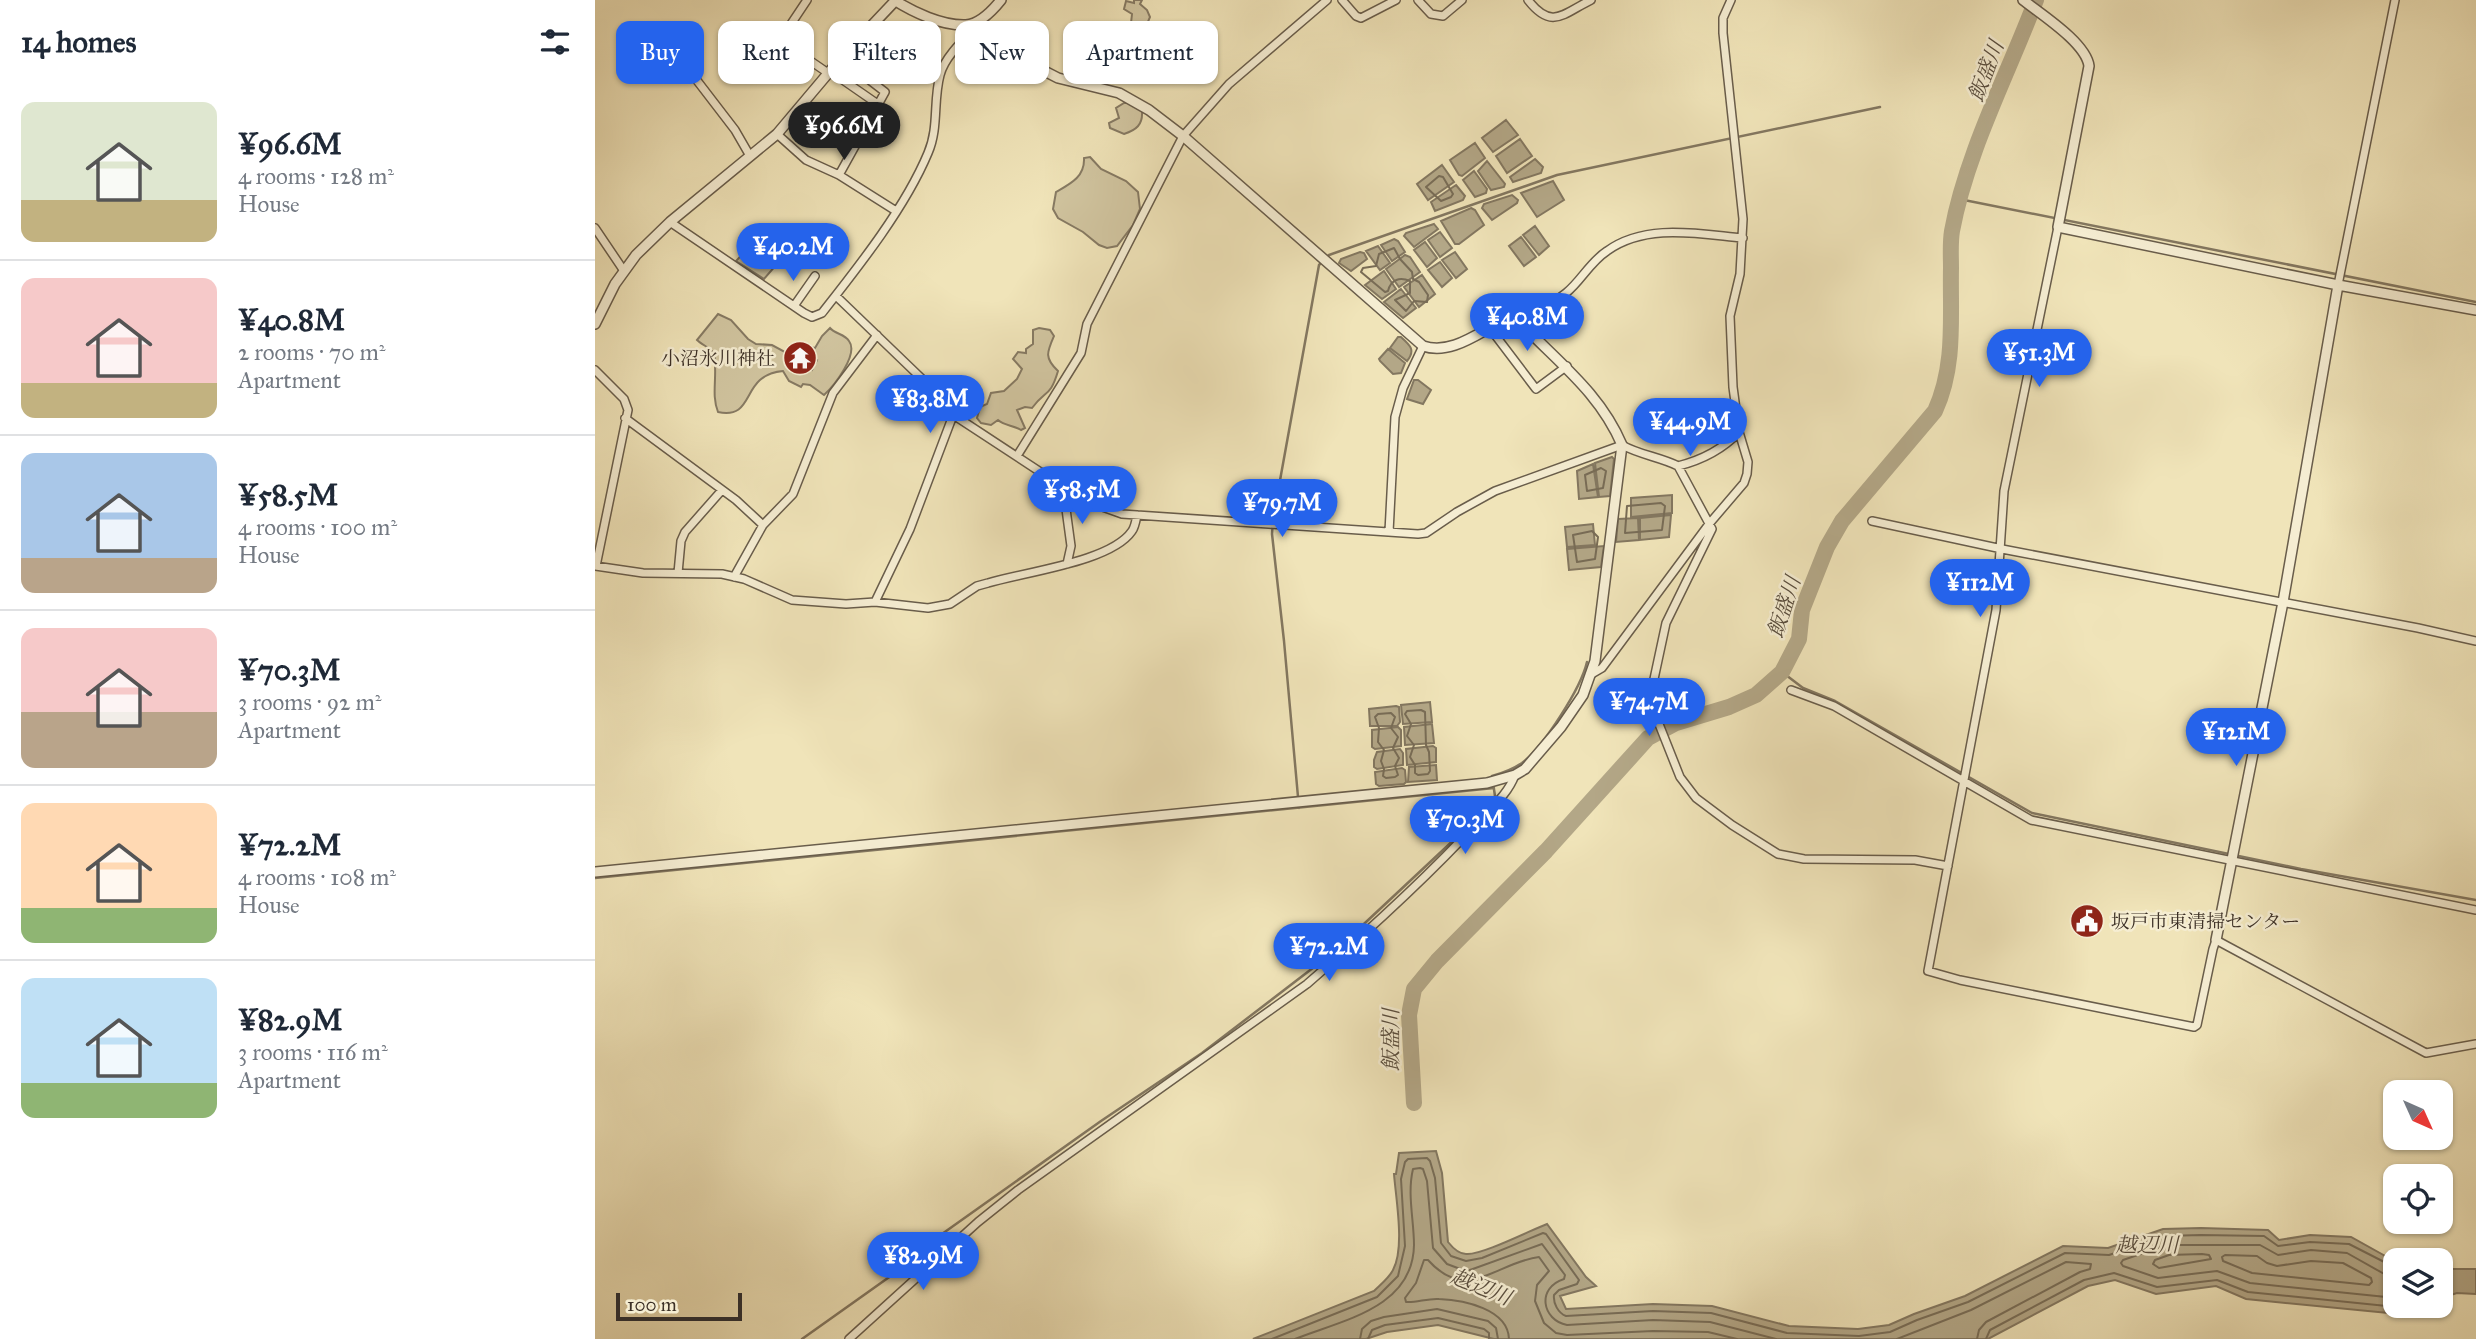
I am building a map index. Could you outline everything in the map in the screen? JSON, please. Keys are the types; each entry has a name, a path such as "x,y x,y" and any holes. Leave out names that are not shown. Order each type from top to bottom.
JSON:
{"street":[{"path":"793,21 807,0"},
{"path":"875,21 894,0 928,16 955,24"},
{"path":"979,21 1001,0"},
{"path":"1017,456 1081,353 1087,324 1184,135 1229,84 1327,0"},
{"path":"1342,0 1359,18 1396,0"},
{"path":"1418,0 1431,14 1443,16 1462,0"},
{"path":"1528,0 1541,14 1552,19 1559,18 1591,0"},
{"path":"1590,675 1602,668 1709,524 1744,483 1748,474 1733,387 1730,316 1740,274 1743,219 1723,33 1723,18 1730,0"},
{"path":"2023,0 2083,51 2089,66 2004,491 1996,610 1928,971 2194,1027 2197,1025 2217,940 2233,860 2283,602 2341,269 2395,0"},
{"path":"670,222 812,317 823,313 896,211 922,168 933,140 940,73 955,49"},
{"path":"595,324 615,284 636,255 670,222 778,134 828,73"},
{"path":"595,872 1487,783 1515,775 1533,762 1583,695 1595,661 1622,445 1590,392 1567,366 1518,320 1507,318 1450,348 1423,346 1184,135 1142,105 1119,93 1049,74"},
{"path":"699,84 735,130 750,156"},
{"path":"847,84 879,105"},
{"path":"839,175 885,92 875,84"},
{"path":"778,134 806,160 839,175 896,211"},
{"path":"595,228 624,271"},
{"path":"2058,228 2476,310"},
{"path":"1521,323 1566,293 1593,262 1619,244 1661,232 1743,238"},
{"path":"794,306 815,276"},
{"path":"836,296 944,400 952,414 1083,500 1122,514 1426,533 1495,491 1622,445"},
{"path":"1489,327 1536,389 1567,366"},
{"path":"734,577 763,525 793,494 833,393 877,335"},
{"path":"1389,531 1395,417 1403,388 1423,346"},
{"path":"595,370 624,398 628,411 596,566 643,573 722,574 792,600 846,604 875,602 916,608 940,607 988,583 1067,565 1103,552 1132,532 1137,515"},
{"path":"875,602 910,529 952,414"},
{"path":"625,418 747,509 763,525"},
{"path":"1622,445 1634,452 1678,466 1714,453 1727,445 1739,432"},
{"path":"1678,466 1712,529 1666,622 1651,693 1655,713 1680,777 1696,798 1779,854 1804,859 1905,860 1948,866"},
{"path":"1063,487 1071,546 1067,565"},
{"path":"678,573 681,541 685,532 722,490"},
{"path":"1872,521 2002,549 2476,641"},
{"path":"1791,690 1834,706 2031,820 2476,910"},
{"path":"849,1339 978,1222 1018,1190 1307,984 1464,838 1510,787 1515,775"},
{"path":"2217,940 2426,1053 2476,1044"}],"shaded area":[{"path":"1134,0 1142,0 1140,4 1147,10 1150,17 1148,21 1131,21 1132,14 1124,9 1126,1 1134,3"},
{"path":"1124,103 1142,111 1142,116 1138,126 1124,134 1110,128 1109,123 1119,118 1116,108"},
{"path":"1090,157 1101,169 1126,181 1138,192 1140,209 1133,225 1117,246 1107,248 1099,245 1058,218 1053,209 1056,192 1076,179 1084,165 1084,158"},
{"path":"767,228 790,249 764,279 736,261"},
{"path":"718,314 731,320 756,344 772,345 785,352 793,364 812,370 817,360 809,355 809,347 815,348 830,328 849,341 851,354 834,385 824,395 810,385 803,384 801,387 789,381 783,371 769,374 760,380 738,410 730,413 718,412 715,395 715,355 697,340"},
{"path":"1033,330 1050,330 1054,336 1048,355 1058,371 1050,390 1032,408 1017,410 1025,428 1021,430 998,420 991,425 981,423 977,418 980,407 987,404 991,393 1004,391 1017,379 1022,369 1013,359 1018,352 1026,353 1026,349 1033,344"}],"water":[{"path":"1506,120 1518,135 1493,152 1482,138"},
{"path":"1520,139 1532,156 1507,173 1496,156"},
{"path":"1475,143 1485,158 1462,176 1459,175 1450,160"},
{"path":"1535,159 1543,167 1541,173 1513,182 1510,177"},
{"path":"1487,161 1505,184 1504,187 1491,190 1478,171"},
{"path":"1442,165 1454,182 1428,200 1417,184"},
{"path":"1474,171 1487,189 1486,193 1475,197 1463,180"},
{"path":"1553,181 1564,200 1537,217 1521,193"},
{"path":"1456,185 1465,196 1463,200 1435,211 1431,202"},
{"path":"1512,195 1518,200 1517,203 1492,220 1482,208 1484,204"},
{"path":"1471,208 1484,225 1459,244 1455,244 1441,221"},
{"path":"1434,224 1438,229 1414,247 1404,236 1406,233"},
{"path":"1535,226 1549,246 1539,255 1523,235"},
{"path":"1440,232 1452,248 1440,257 1428,240"},
{"path":"1521,237 1536,257 1524,266 1509,246"},
{"path":"1394,239 1405,252 1392,261 1381,245"},
{"path":"1425,242 1437,258 1427,267 1414,250"},
{"path":"1378,246 1390,263 1380,270 1366,251"},
{"path":"1455,252 1467,269 1456,278 1442,260"},
{"path":"1364,253 1367,259 1351,271 1339,263 1341,259"},
{"path":"1405,255 1410,257 1420,272 1399,287 1386,269"},
{"path":"1440,262 1452,278 1442,287 1428,270"},
{"path":"1384,271 1396,289 1382,299 1365,285"},
{"path":"1422,275 1435,294 1419,307 1404,287"},
{"path":"1401,289 1416,308 1403,318 1384,302"},
{"path":"1398,337 1411,348 1407,361 1390,348"},
{"path":"1388,349 1405,363 1401,373 1393,374 1380,361"},
{"path":"1414,380 1431,390 1423,404 1407,399"},
{"path":"1612,457 1610,496 1599,497 1595,463"},
{"path":"1593,464 1598,497 1579,499 1577,471"},
{"path":"1672,495 1672,513 1631,517 1631,498"},
{"path":"1671,515 1669,537 1640,540 1640,518"},
{"path":"1638,518 1639,540 1616,542 1618,519"},
{"path":"1593,524 1595,545 1567,547 1565,527"},
{"path":"1604,546 1601,567 1569,570 1567,549"},
{"path":"1430,702 1432,722 1403,724 1401,705"},
{"path":"1399,707 1400,722 1397,726 1370,726 1369,709"},
{"path":"1432,724 1434,743 1405,745 1404,727"},
{"path":"1398,727 1401,730 1401,746 1375,749 1372,747 1372,730"},
{"path":"1436,748 1436,762 1407,765 1406,749"},
{"path":"1400,749 1403,753 1403,765 1377,769 1374,767 1377,752"},
{"path":"1436,765 1437,780 1408,782 1409,767"},
{"path":"1402,768 1405,770 1404,784 1376,784 1375,772"},
{"name":"越辺川","path":"1436,1151 1442,1173 1448,1242 1460,1253 1473,1254 1494,1247 1547,1224 1586,1277 1596,1286 1560,1296 1566,1309 1653,1304 1712,1306 1789,1326 1858,1329 1889,1325 1965,1296 2063,1246 2108,1248 2163,1229 2201,1228 2268,1230 2279,1240 2310,1235 2351,1237 2383,1255 2383,1312 2246,1299 2216,1286 2156,1294 2115,1280 2088,1286 1988,1339 1494,1339 1438,1325 1387,1332 1366,1339 1253,1339 1374,1291 1389,1276 1397,1261 1399,1249 1394,1174 1399,1153"},
{"path":"2453,1269 2476,1269 2476,1294 2453,1294"}],"waterway":[{"name":"飯盛川","path":"1414,1103 1409,1015 1414,989 1437,961 1546,851 1648,738 1676,723 1729,707 1756,695 1782,672 1799,639 1802,610 1827,547 1842,521 1935,411 1942,394 1949,358 1951,240 1958,202 1977,144 2036,0"},
{"path":"1299,808 1272,534 1319,265 1329,255 1557,175 1880,107"},
{"path":"1959,199 2476,302"},
{"path":"802,1339 909,1263 918,1251 1202,1053 1335,951 1458,836 1495,796 1492,776 1522,763 1541,744 1570,701 1587,662"},
{"path":"1782,672 1803,688 1835,701 2032,813 2301,869 2476,900"},
{"path":"595,878 1494,788"}],"place":[{"name":"小沼氷川神社","path":"800,358"},
{"name":"坂戸市東清掃センター","path":"2087,921"}]}
